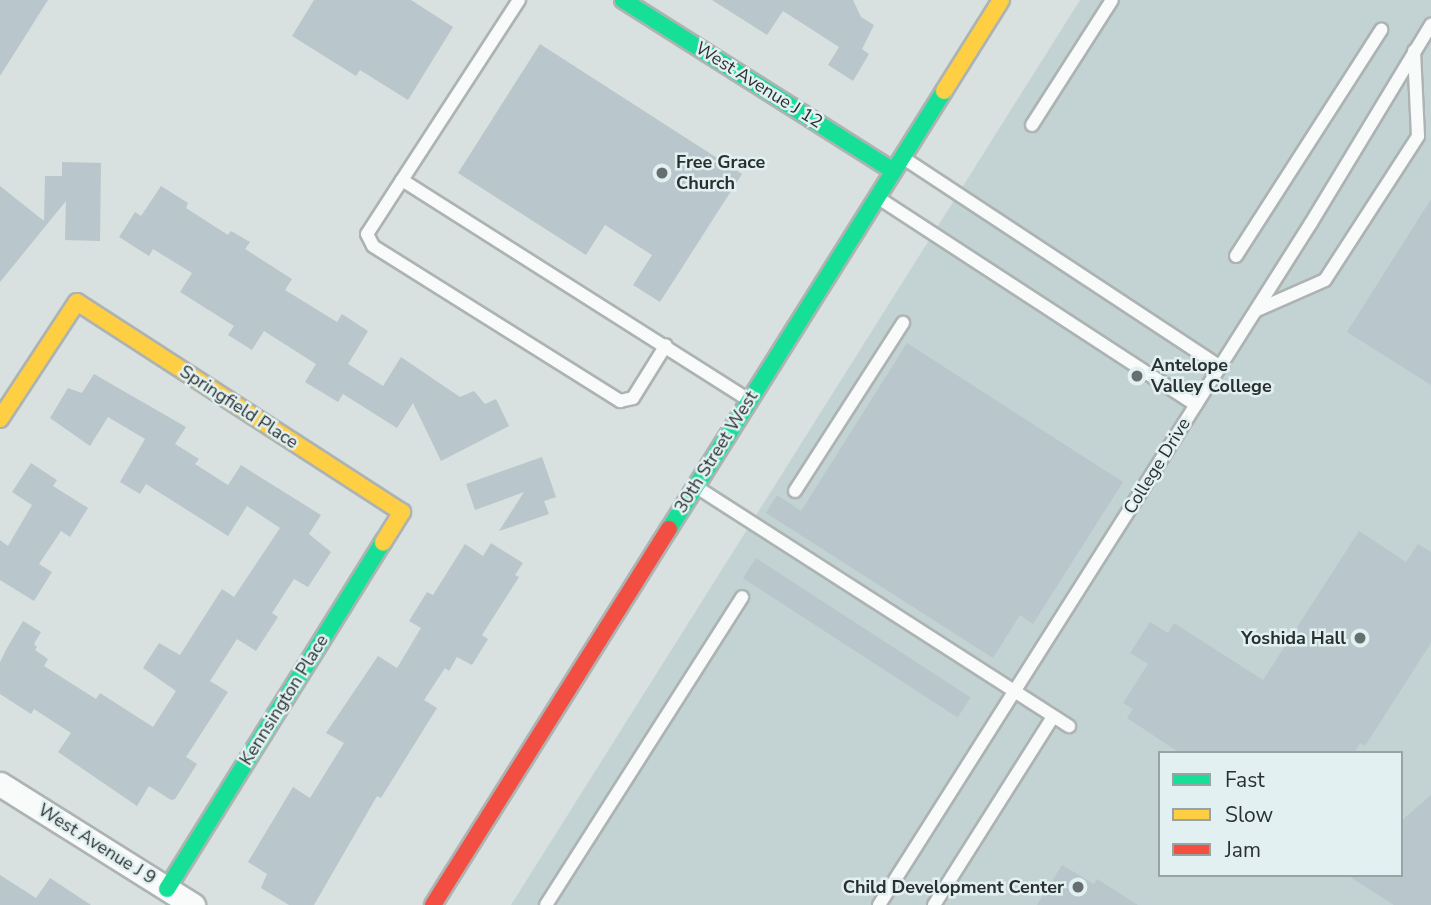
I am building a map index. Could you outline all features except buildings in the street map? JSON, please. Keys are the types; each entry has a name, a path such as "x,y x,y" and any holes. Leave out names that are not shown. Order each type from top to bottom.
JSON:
{"street":[{"name":"West Avenue J 12","path":"623,0 898,164"},
{"name":"30th Street West","path":"433,905 1000,0"},
{"name":"Springfield Place","path":"0,419 77,302 402,512"},
{"name":"Kennsington Place","path":"167,889 402,512"},
{"name":"West Avenue J 9","path":"0,784 193,905"}],"lane":[{"path":"519,0 367,234 373,246 620,401 633,398 666,345"},
{"path":"1032,124 1112,0"},
{"name":"College Drive","path":"884,903 1256,310 1431,24"},
{"path":"1236,256 1381,30"},
{"path":"1256,310 1325,280 1418,136 1414,51"},
{"path":"898,164 1220,367"},
{"path":"402,180 666,345 748,400"},
{"path":"877,197 1196,405"},
{"path":"795,491 903,323"},
{"path":"694,486 1069,726"},
{"path":"546,905 742,597"},
{"path":"934,905 1053,717"}],"shaded area":[{"name":"Antelope Valley College","path":"1080,0 1431,0 1431,905 511,905"}],"traffic: fast":[{"path":"623,0 894,171"},
{"path":"669,529 944,91"},
{"path":"167,889 383,542"}],"traffic: slow":[{"path":"944,91 1001,0"},
{"path":"0,419 77,302 402,512 383,542"}],"traffic: jam":[{"path":"433,905 669,529"}],"place":[{"name":"Free Grace Church","path":"662,173"},
{"name":"Antelope Valley College","path":"1137,376"},
{"name":"Yoshida Hall","path":"1360,638"},
{"name":"Child Development Center","path":"1078,887"}]}
